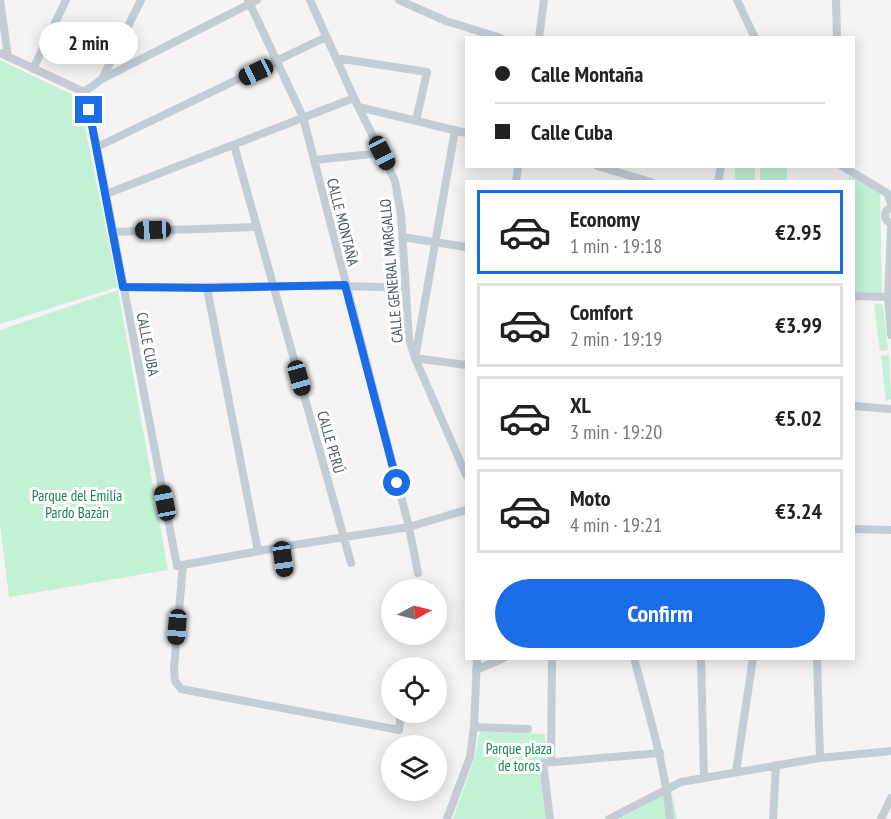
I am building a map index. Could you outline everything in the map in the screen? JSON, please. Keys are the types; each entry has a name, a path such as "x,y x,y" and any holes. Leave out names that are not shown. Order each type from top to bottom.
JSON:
{"street":[{"path":"0,0 4,55 84,92 102,80 252,1"},
{"path":"33,69 66,0"},
{"path":"102,80 141,0"},
{"name":"CALLE GENERAL MARGALLO","path":"310,0 358,107 395,181 402,237 409,339 415,358 465,473"},
{"path":"399,0 446,21 495,36"},
{"path":"539,36 544,0"},
{"path":"737,0 754,36"},
{"path":"836,0 837,36"},
{"name":"CALLE MONTAÑA","path":"252,1 276,63 303,117 409,527 418,573"},
{"path":"97,147 326,38"},
{"path":"336,58 427,72 416,121"},
{"name":"CALLE CUBA","path":"84,92 97,147 112,232 180,566 175,681 182,689 399,730 400,723"},
{"path":"106,194 354,98"},
{"path":"358,107 465,133"},
{"path":"454,130 415,358 465,365"},
{"name":"CALLE PERÚ","path":"234,145 351,563"},
{"path":"314,160 382,153"},
{"path":"604,168 644,180"},
{"path":"845,168 887,193 891,205 885,213 887,221 891,223"},
{"path":"112,232 256,226"},
{"path":"891,228 888,297 891,335"},
{"path":"402,237 465,247"},
{"path":"889,259 891,273"},
{"path":"123,287 345,285 405,288"},
{"path":"207,288 258,551"},
{"path":"855,296 888,297"},
{"path":"855,406 891,409"},
{"path":"180,566 409,527 465,510"},
{"path":"855,529 891,530"},
{"path":"281,547 285,572"},
{"path":"447,819 470,757 474,727 477,660"},
{"path":"476,670 499,660"},
{"path":"550,819 547,763 552,660"},
{"path":"635,660 668,788 670,819"},
{"path":"701,660 704,778"},
{"path":"736,772 753,660"},
{"path":"817,660 820,758"},
{"path":"474,727 528,729"},
{"path":"612,818 681,782 820,758 891,751"},
{"path":"547,763 660,753"},
{"path":"773,819 777,765"},
{"path":"880,819 890,802"}],"green space":[{"path":"0,60 79,98 118,287 0,324"},
{"path":"735,168 755,168 755,180 735,180"},
{"path":"760,168 787,168 787,180 760,180"},
{"path":"849,176 880,192 882,293 855,292 855,180 849,180"},
{"name":"Parque del Emilia Pardo Bazán","path":"118,290 168,570 9,597 0,524 0,330"},
{"path":"874,303 883,305 888,350 880,351"},
{"path":"889,355 891,399 886,401 881,356"},
{"name":"Parque plaza de toros","path":"480,730 545,734 546,758 542,768 550,819 453,819 474,760"},
{"path":"671,791 677,819 619,819"}],"route":[{"path":"89,110 123,287 345,285 397,483"}]}
